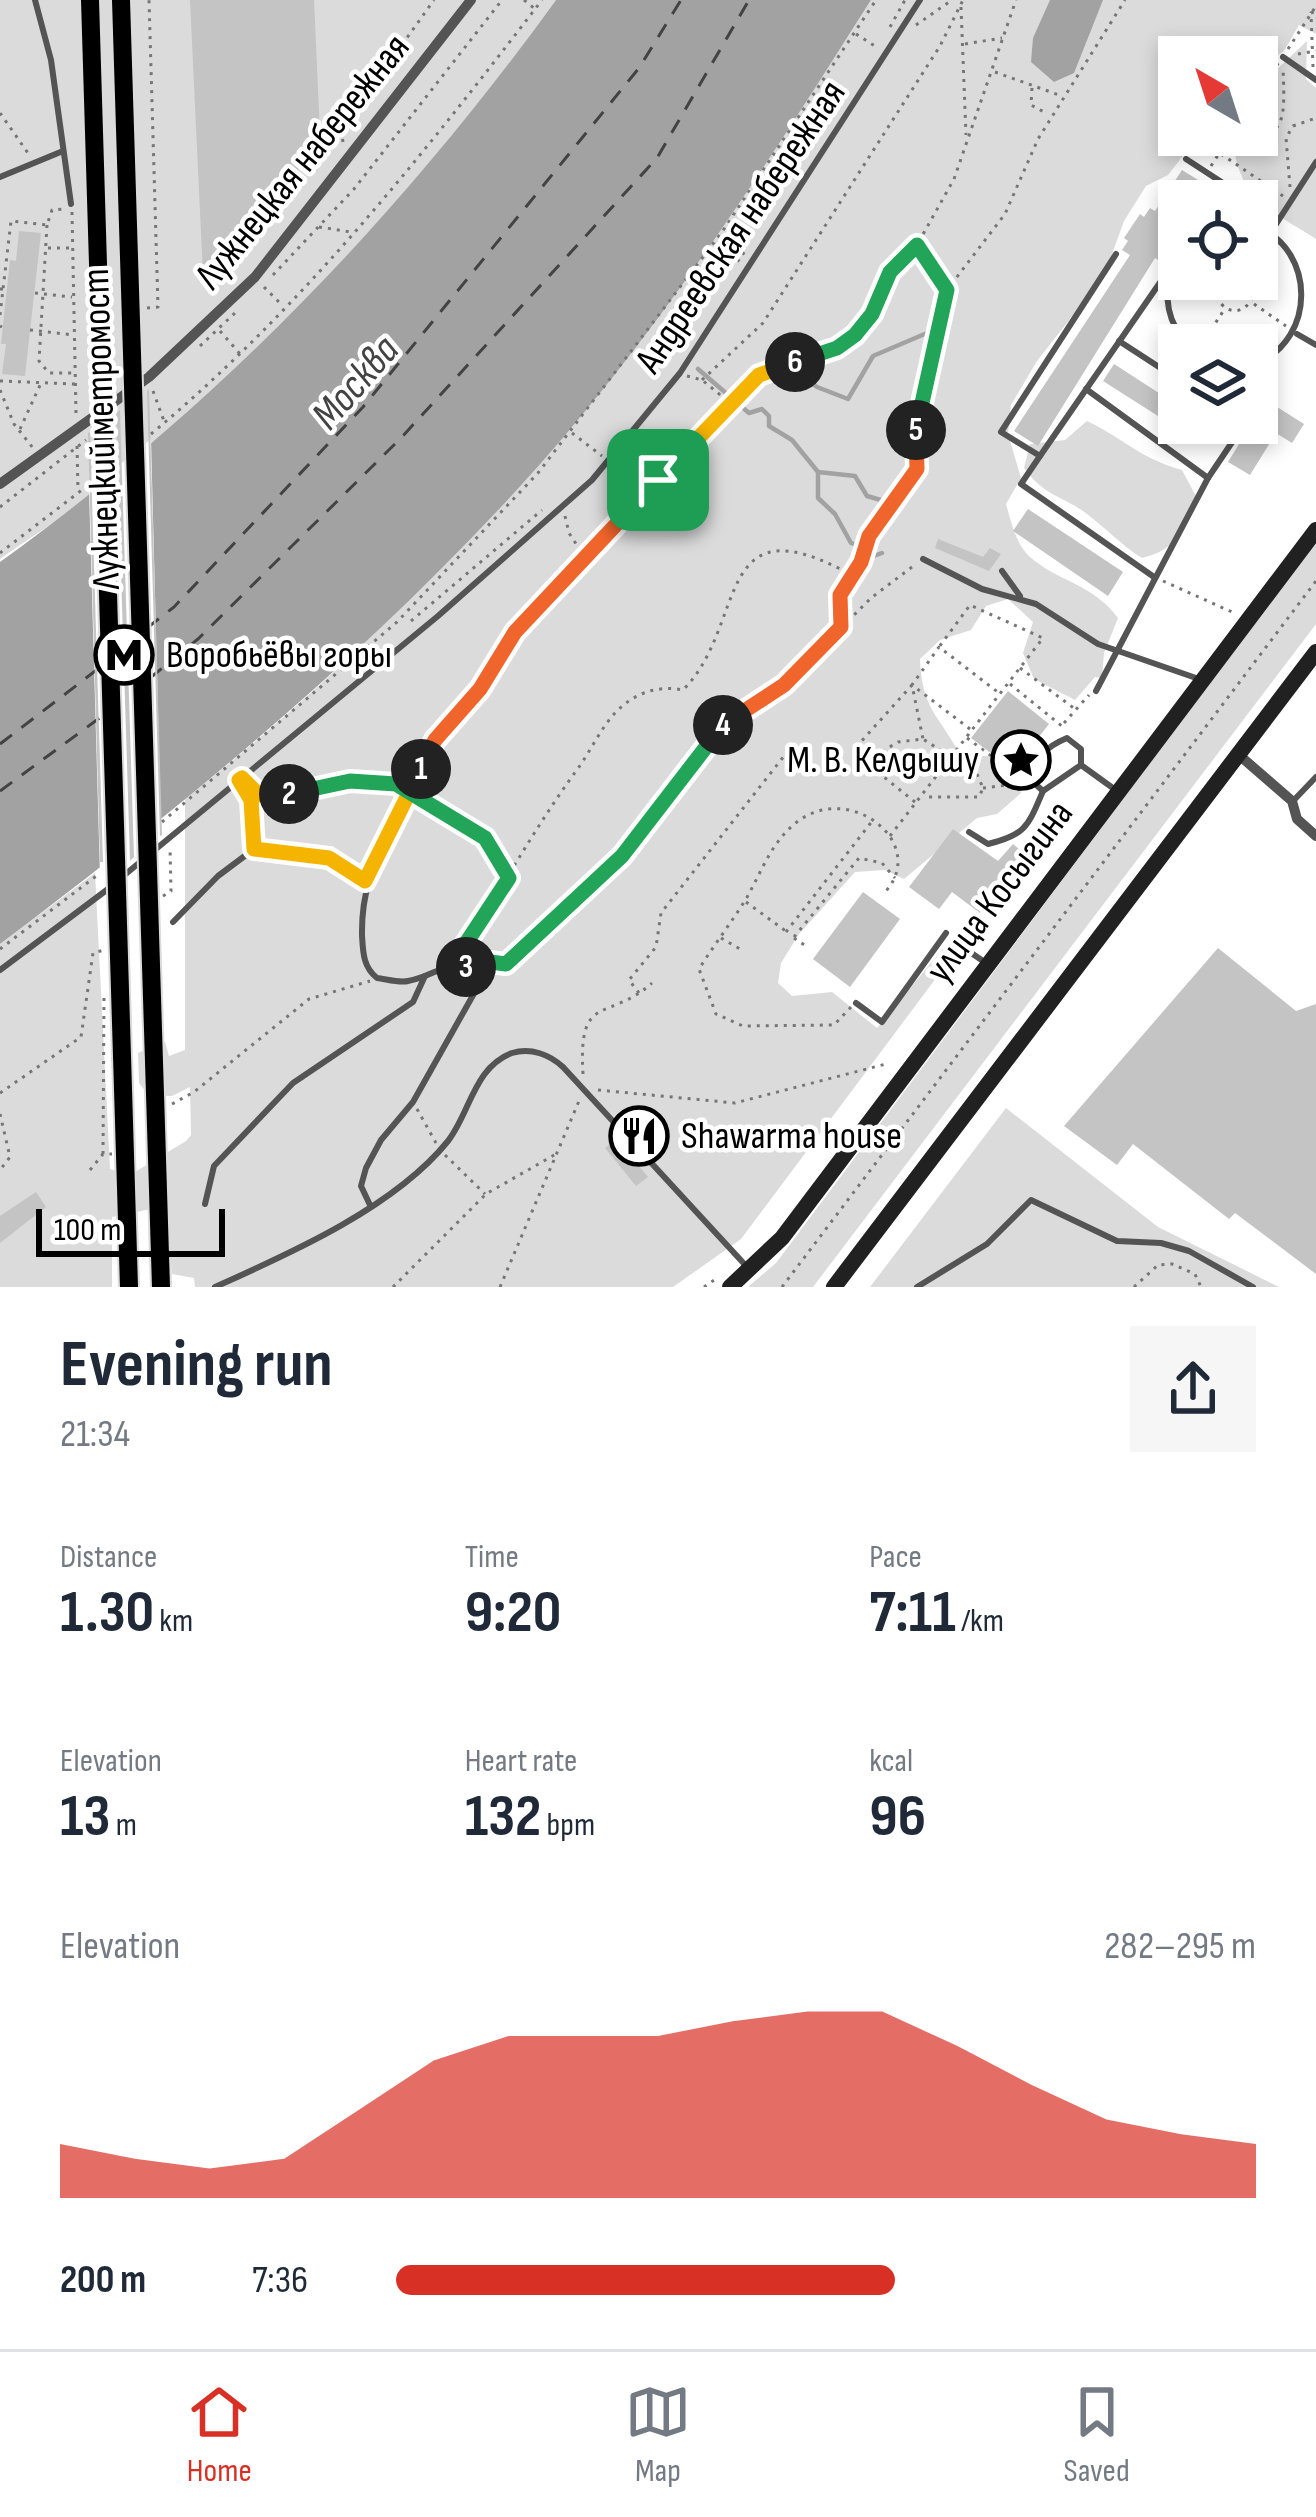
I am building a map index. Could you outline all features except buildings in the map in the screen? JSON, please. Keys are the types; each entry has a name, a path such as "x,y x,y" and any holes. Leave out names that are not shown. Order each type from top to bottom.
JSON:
{"main road":[{"name":"Лужнецкий метромост","path":"90,0 129,1287"},
{"name":"Лужнецкий метромост","path":"122,0 161,1287"},
{"name":"улица Косыгина","path":"730,1287 782,1238 1316,530"},
{"path":"834,1287 1316,652"}],"street":[{"name":"Лужнецкая набережная","path":"0,484 149,377 255,277 471,0"},
{"path":"1239,755 1292,801 1298,819 1316,836"}],"lane":[{"path":"35,0 51,60 72,207"},
{"name":"Андреевская набережная","path":"0,970 102,894 555,506 592,480 680,374 801,191 912,0"},
{"path":"1282,57 1315,78"},
{"path":"0,177 64,151"},
{"path":"1186,159 1219,180"},
{"path":"1278,221 1316,162"},
{"path":"1278,237 1303,266 1309,289 1297,334 1278,350"},
{"path":"1040,455 1001,432 1116,254"},
{"path":"1154,577 1021,484 1158,285"},
{"path":"1297,334 1316,345"},
{"path":"1119,340 1158,366"},
{"path":"1086,389 1208,478"},
{"path":"1096,692 1154,577 1231,444"},
{"path":"922,559 982,589 1022,599 1098,644 1202,680"},
{"path":"1002,571 1022,599"},
{"path":"1043,791 1033,782 1036,760 1046,747 1067,738 1081,749 1081,765"},
{"path":"1081,765 1118,791"},
{"path":"969,832 988,844 1027,828 1043,791 1081,765"},
{"path":"1292,801 1316,777"},
{"path":"240,779 259,795 273,798 350,781 396,784 409,794 365,881 363,952 377,978 411,981 453,963 472,969 479,977 482,988 413,1102 365,1168 361,1186 370,1205"},
{"path":"240,779 251,800 254,849"},
{"path":"172,922 218,876 254,849 329,858 365,881"},
{"path":"856,1003 882,1022 946,932"},
{"path":"958,944 986,963"},
{"path":"206,1204 214,1166 293,1082 413,1001 427,973"},
{"path":"215,1287 311,1241 417,1173 440,1150 492,1065 513,1053 530,1051 552,1058 584,1090 750,1271"},
{"path":"917,1287 987,1244 1030,1200 1117,1241 1161,1243 1190,1251 1253,1287"}],"path":[{"path":"144,308 158,307 149,0"},
{"path":"345,150 341,130 434,0"},
{"path":"355,232 317,227 354,189 502,0"},
{"path":"524,0 536,9"},
{"path":"142,442 240,354 355,232 542,0"},
{"path":"213,780 405,614 538,473 714,243 876,0"},
{"path":"890,33 912,0"},
{"path":"905,32 952,0"},
{"path":"509,878 485,838 409,794 435,740 480,689 515,632 730,403 759,375 837,348 872,314 890,272 917,245 954,179 1016,0"},
{"path":"841,627 840,595 850,574 861,562 869,536 917,469 914,443 947,290 1005,214 1062,97 1125,0"},
{"path":"702,380 763,323 940,46 962,3"},
{"path":"962,3 967,138"},
{"path":"1315,78 1311,13 1316,11"},
{"path":"854,33 879,48 871,64"},
{"path":"964,44 1002,38"},
{"path":"1278,131 1285,121 1282,57 1314,51"},
{"path":"993,72 1062,97"},
{"path":"1032,86 1031,105 1044,112"},
{"path":"0,113 36,164"},
{"path":"1291,201 1286,138 1293,126 1316,118"},
{"path":"1285,121 1293,126"},
{"path":"1278,133 1286,138"},
{"path":"1207,172 1217,156"},
{"path":"1224,156 1291,201"},
{"path":"72,207 75,379 43,369 39,361 47,225 54,209 72,207"},
{"path":"1,216 47,225"},
{"path":"0,315 11,221"},
{"path":"714,243 741,263 746,256 719,236"},
{"path":"917,245 947,290"},
{"path":"46,248 72,248"},
{"path":"745,265 749,258"},
{"path":"255,277 285,309"},
{"path":"34,292 74,297"},
{"path":"1219,300 1225,308 1243,310 1251,302 1297,334"},
{"path":"1215,324 1225,308"},
{"path":"212,320 240,354"},
{"path":"74,326 88,326"},
{"path":"30,330 74,335"},
{"path":"680,374 702,380 730,403"},
{"path":"149,377 164,423"},
{"path":"0,381 75,379"},
{"path":"20,430 41,382"},
{"path":"0,390 38,454"},
{"path":"570,432 601,455"},
{"path":"0,553 86,487"},
{"path":"405,614 411,621 555,506"},
{"path":"555,506 585,557"},
{"path":"414,624 555,506"},
{"path":"453,963 509,878 545,808 616,712 644,692 663,686 682,690 703,670 733,588 760,554 779,548 819,558 850,574"},
{"path":"479,977 490,962 506,964 622,856 715,731 784,685 871,598 922,559"},
{"path":"1154,577 1232,612"},
{"path":"782,1287 1316,581"},
{"path":"890,836 921,797 952,756 1001,694 1042,638 970,605 912,685 858,745 859,757 916,803"},
{"path":"939,647 1001,694"},
{"path":"1020,668 1076,709"},
{"path":"1009,683 1065,728 1076,709 1096,692"},
{"path":"912,685 972,731"},
{"path":"912,685 923,739"},
{"path":"967,738 1020,780 1033,782"},
{"path":"877,770 883,751 898,742 923,739 977,774 982,788 979,797 968,801 921,797"},
{"path":"640,994 628,980 656,947 661,913 795,742"},
{"path":"982,788 1033,782"},
{"path":"856,1003 834,1025 743,1026 716,1013 699,969 745,901 775,844 798,821 825,808 846,806 873,820 890,836 899,863 896,880 886,891"},
{"path":"787,932 873,820"},
{"path":"160,892 164,898 172,891 170,850"},
{"path":"794,937 860,858 881,863 896,880"},
{"path":"0,949 101,873"},
{"path":"745,901 808,948"},
{"path":"720,937 740,950"},
{"path":"0,1093 81,1037 93,953 106,950"},
{"path":"164,1108 194,1092 309,999 377,978"},
{"path":"500,1287 584,1090 583,1028 595,1014 640,994 652,983"},
{"path":"90,1170 103,1154 101,1053"},
{"path":"584,1090 735,1103 886,1064"},
{"path":"413,1102 440,1150 485,1194"},
{"path":"0,1114 10,1157 0,1170"},
{"path":"393,1287 485,1194 557,1153"},
{"path":"103,1154 117,1154"},
{"path":"1134,1287 1158,1265 1172,1264 1195,1274 1201,1287"}],"shaded area":[{"path":"0,0 556,0 398,202 281,328 156,444 89,498 0,559"},
{"path":"871,0 1316,0 1316,34 1299,25 1278,55 1278,36 1158,36 1158,156 1183,156 1168,175 1146,186 1124,221 1104,276 1037,361 1011,405 1008,434 1021,478 1006,504 1012,525 1030,557 1098,598 1118,618 1104,653 1102,678 1095,677 1075,700 1034,679 1023,653 1033,622 1008,599 986,606 971,630 940,640 920,659 924,690 933,711 961,756 988,756 1015,773 1021,793 997,814 977,818 904,879 885,870 855,872 799,934 781,963 778,983 792,996 832,992 877,1028 945,946 954,954 741,1239 673,1287 195,1287 194,1278 172,1274 166,1206 112,1217 112,1287 0,1287 0,944 95,873 110,1169 130,1175 186,1141 191,1135 190,1087 172,1096 149,1096 139,1083 138,1053 165,1042 169,1056 185,1050 185,799 289,712 478,527 645,328 798,114"},
{"path":"1307,41 1306,79 1316,88 1316,239 1278,215 1278,180 1243,180 1235,156 1278,156 1278,68"},
{"path":"1087,421 1182,470 1198,500 1184,529 1163,550 1142,558 1087,514 1039,485 1024,468 1030,444 1065,440"},
{"path":"1316,541 1316,624 813,1287 748,1287 776,1263"},
{"path":"1006,1108 1158,1227 1279,1287 870,1287"}],"water":[{"name":"Москва","path":"556,0 871,0 747,192 658,317 513,494 393,616 267,731 0,944 0,562 156,439 300,304 433,157"},
{"path":"1050,0 1103,0 1074,73 1054,82 1031,62 1033,38"}],"pier":[{"path":"151,439 161,827 100,876 89,490"}],"waterway":[{"path":"732,397 781,363 817,387 848,399 873,356 927,333"},
{"path":"698,369 749,413 762,409 769,416 769,426 792,440 818,472 855,476 867,496 898,505"},
{"path":"818,472 818,498 835,514 851,543 868,549 868,558 882,553"}],"ferry route":[{"path":"147,628 174,607 363,407 639,68 681,0"},
{"path":"150,678 198,639 401,438 657,158 749,0"},
{"path":"0,744 103,665"},
{"path":"0,791 105,714"}],"place":[{"name":"Воробьёвы горы","path":"124,655"},
{"name":"М. В. Келдышу","path":"1021,760"},
{"name":"Shawarma house","path":"639,1136"}],"route":[{"path":"658,480 515,632 480,689 435,740 409,794 405,809 365,881 329,858 254,849 251,800 242,778 259,795 273,798 350,781 396,784 409,794 485,838 509,878 453,963 472,969 479,977 490,962 506,964 622,856 715,731 784,685 841,627 840,595 861,562 869,536 917,469 914,443 947,290 917,245 890,272 872,314 855,335 837,348 759,375 658,480"}]}
